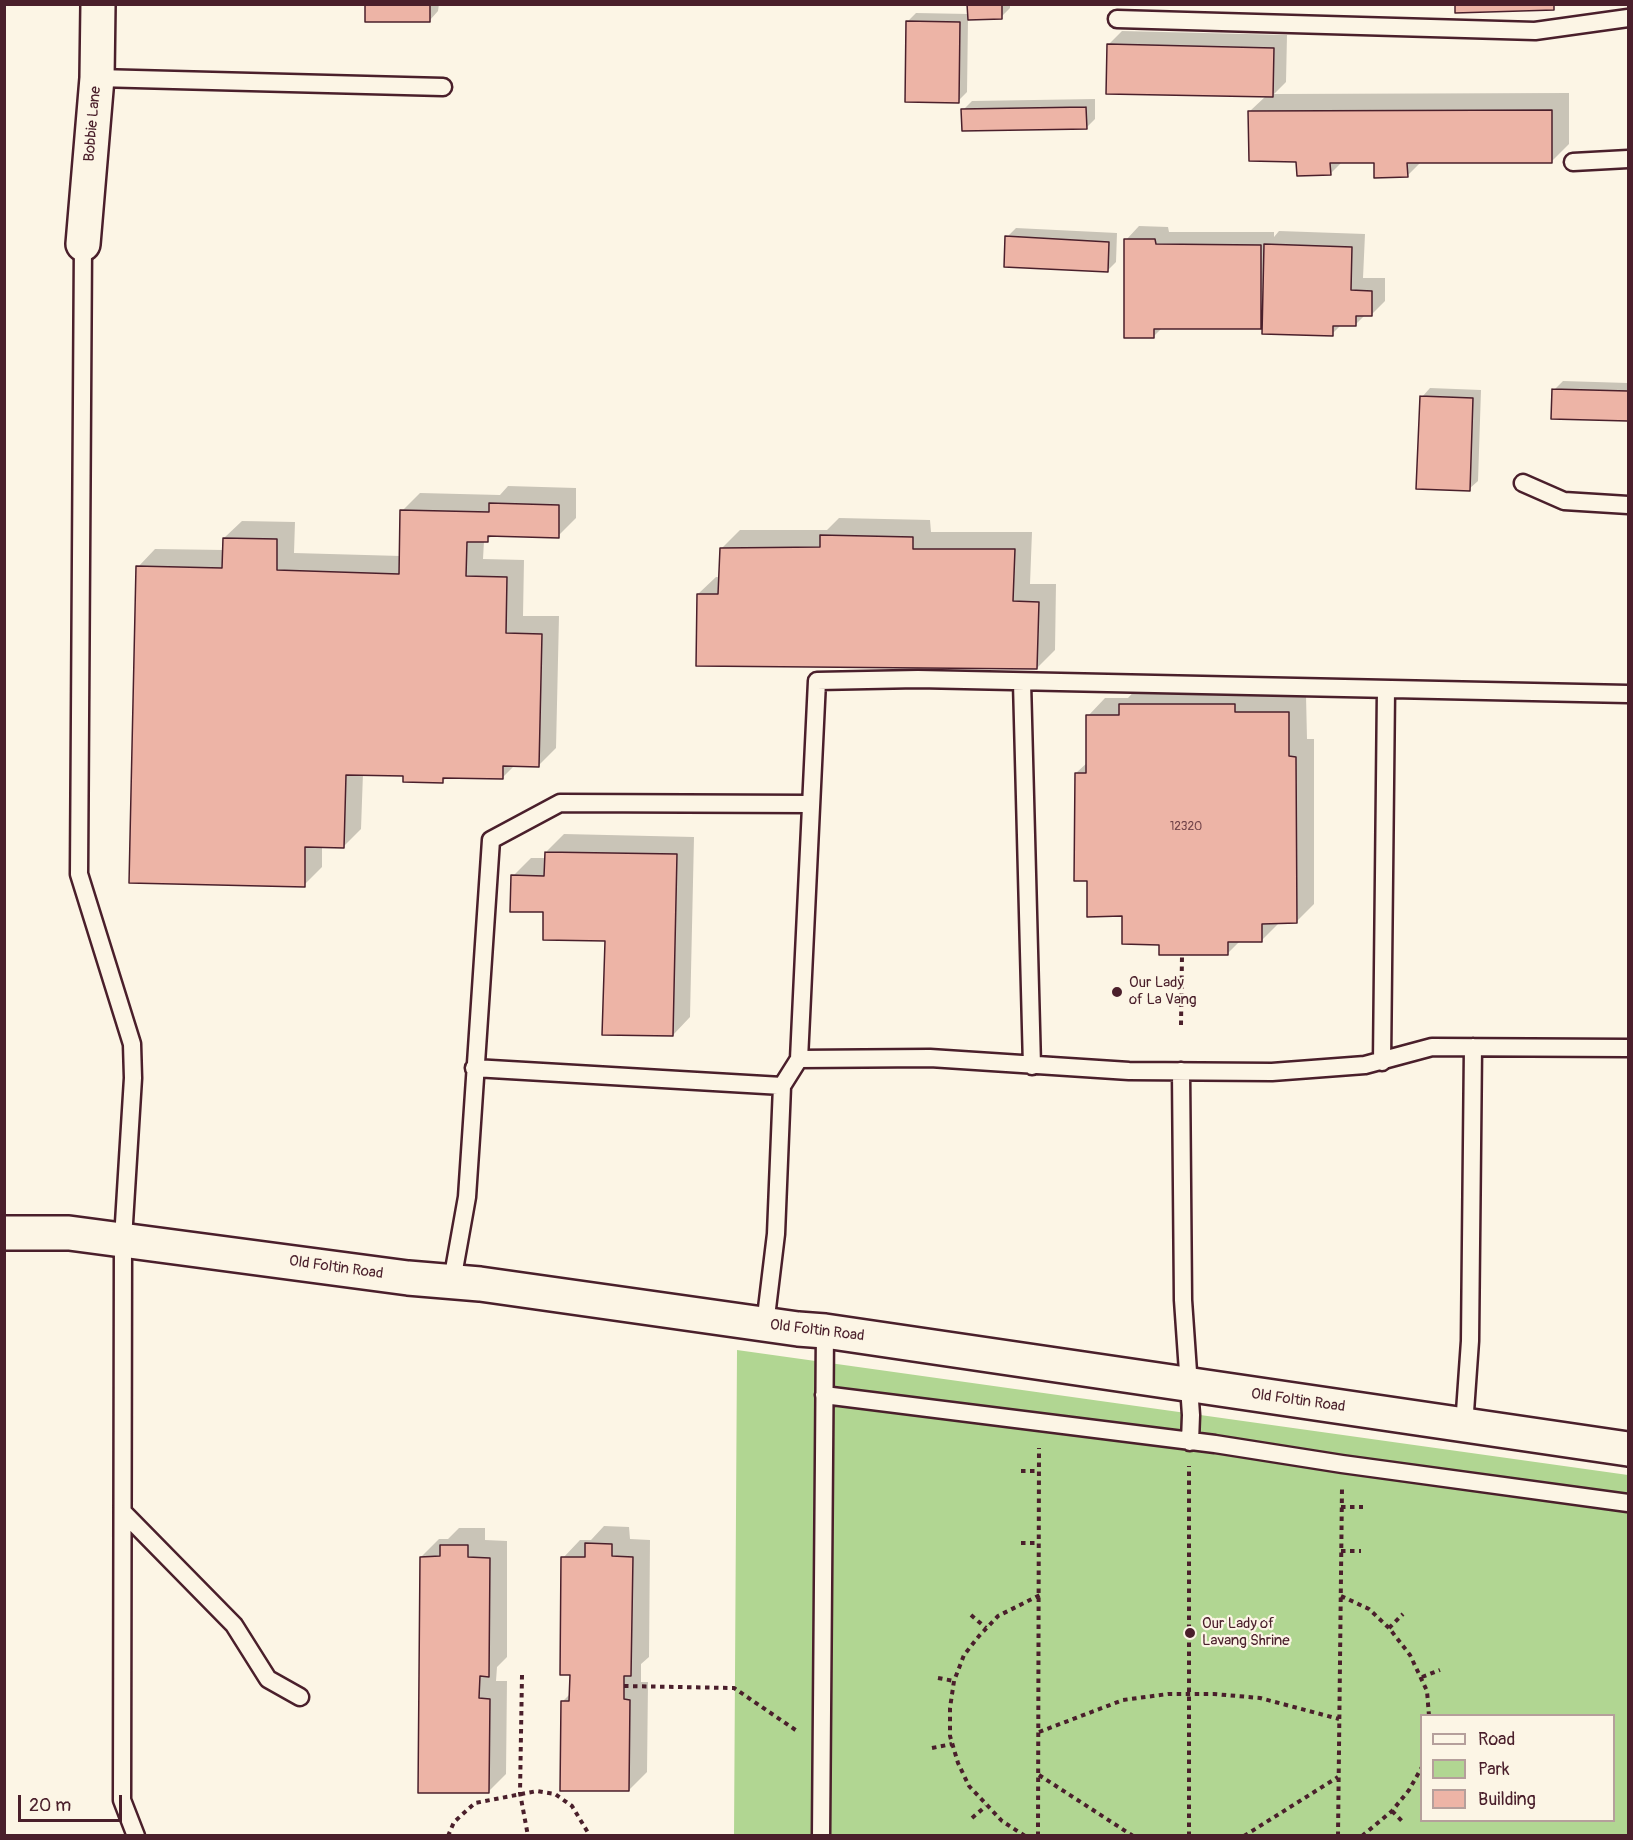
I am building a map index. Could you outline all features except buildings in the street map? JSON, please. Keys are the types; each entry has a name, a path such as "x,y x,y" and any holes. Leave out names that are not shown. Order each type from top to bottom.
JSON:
{"street":[{"name":"Bobbie Lane","path":"83,244 97,78 98,4"},
{"name":"Old Foltin Road","path":"4,1233 69,1233 408,1278 452,1281 765,1325 825,1331 1629,1449"}],"lane":[{"path":"1117,19 1534,31 1629,18"},
{"path":"97,78 443,87"},
{"path":"1573,162 1629,159"},
{"path":"83,244 79,874 132,1044 133,1078 123,1239 122,1800 136,1836"},
{"path":"1523,483 1564,501 1629,505"},
{"path":"765,1325 776,1234 782,1086 799,1059 817,681 918,679 1629,694"},
{"path":"1022,682 1032,1066"},
{"path":"1382,1062 1386,690"},
{"path":"452,1281 467,1197 491,840 560,803 811,804"},
{"path":"799,1059 930,1058 1129,1071 1272,1072 1382,1062 1432,1047 1629,1048"},
{"path":"1464,1426 1470,1341 1473,1047"},
{"path":"474,1068 782,1086"},
{"path":"1181,1071 1183,1300 1189,1385 1190,1442"},
{"path":"821,1836 825,1331"},
{"path":"825,1395 1190,1442 1629,1503"},
{"path":"123,1513 234,1624 268,1679 300,1697"}],"path":[{"path":"1181,1025 1182,956"},
{"path":"1038,1836 1039,1442"},
{"path":"1189,1836 1190,1442"},
{"path":"1021,1471 1040,1471"},
{"path":"1338,1836 1342,1485"},
{"path":"1341,1507 1363,1507"},
{"path":"1021,1543 1039,1543"},
{"path":"1341,1551 1361,1551"},
{"path":"1025,1836 1002,1821 969,1786 952,1744 950,1708 954,1681 964,1655 998,1616 1040,1595"},
{"path":"1341,1596 1369,1609 1389,1628 1410,1654 1427,1691 1429,1714"},
{"path":"1389,1628 1403,1614"},
{"path":"971,1615 986,1628"},
{"path":"1422,1677 1440,1670"},
{"path":"522,1675 520,1793 528,1836"},
{"path":"938,1678 954,1681"},
{"path":"624,1686 734,1688 800,1733"},
{"path":"1039,1732 1123,1700 1189,1694 1260,1698 1339,1719"},
{"path":"932,1748 952,1744"},
{"path":"1362,1836 1392,1811 1409,1790 1420,1771"},
{"path":"1039,1775 1133,1836"},
{"path":"1244,1836 1339,1776"},
{"path":"448,1836 454,1822 475,1803 537,1791 555,1794 580,1815 590,1836"},
{"path":"972,1818 986,1806"},
{"path":"1392,1811 1403,1822"}],"green space":[{"path":"737,1350 1628,1475 1628,1835 734,1836"}],"place":[{"name":"Our Lady of La Vang","path":"1117,992"},
{"name":"Our Lady of Lavang Shrine","path":"1190,1633"}]}
